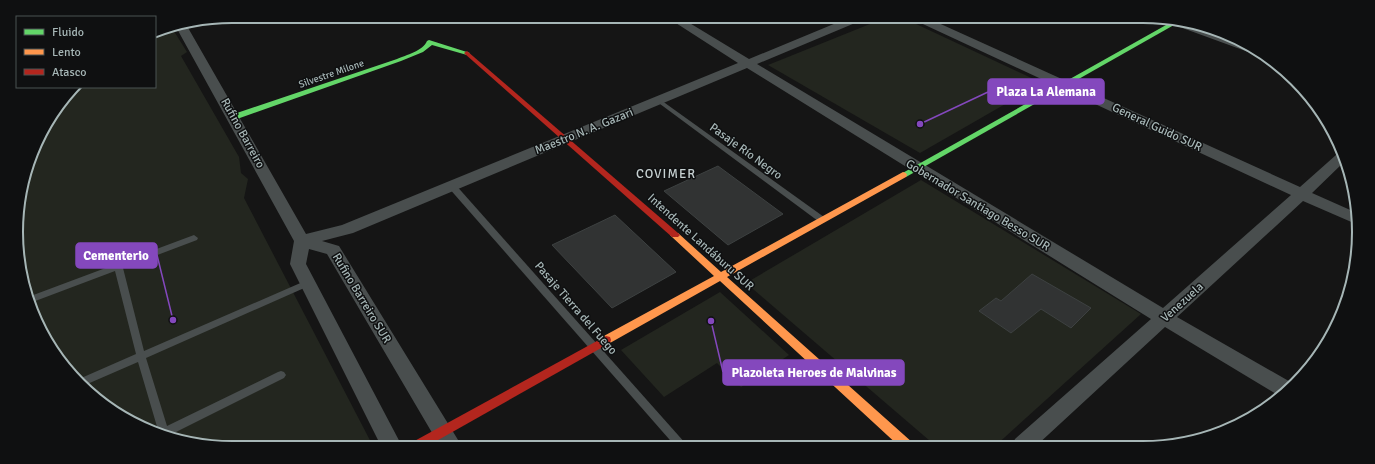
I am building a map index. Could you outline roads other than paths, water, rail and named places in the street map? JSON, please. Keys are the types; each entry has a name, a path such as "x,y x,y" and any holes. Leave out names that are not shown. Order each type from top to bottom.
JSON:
{"street":[{"name":"Gobernador Santiago Besso SUR","path":"681,23 1164,318 1282,388"},
{"name":"Maestro N. A. Gazari","path":"302,241 346,229 846,23"},
{"name":"General Guido SUR","path":"929,23 1352,216"},
{"path":"425,441 1168,25"},
{"name":"Rufino Barreiro","path":"183,29 234,117 302,241"},
{"path":"1208,33 1223,39"},
{"name":"Silvestre Milone","path":"234,117 421,52 429,45 429,42"},
{"name":"Intendente Landáburu SUR","path":"429,42 468,53 721,275 903,441"},
{"name":"Venezuela","path":"1028,441 1339,160"},
{"path":"302,241 298,264 388,441"},
{"name":"Rufino Barreiro SUR","path":"302,241 333,250 449,441"}],"lane":[{"name":"Pasaje Río Negro","path":"658,100 821,219"},
{"name":"Pasaje Tierra del Fuego","path":"451,185 677,441"},
{"path":"34,298 194,238"},
{"path":"118,266 141,356 163,429"},
{"path":"85,381 308,283"},
{"path":"169,431 281,375"}],"place":[{"name":"Plaza La Alemana","path":"920,124"},
{"name":"Cementerio","path":"173,320"},
{"name":"Plazoleta Heroes de Malvinas","path":"711,321"}],"district":[{"name":"COVIMER","path":"666,173"}]}
